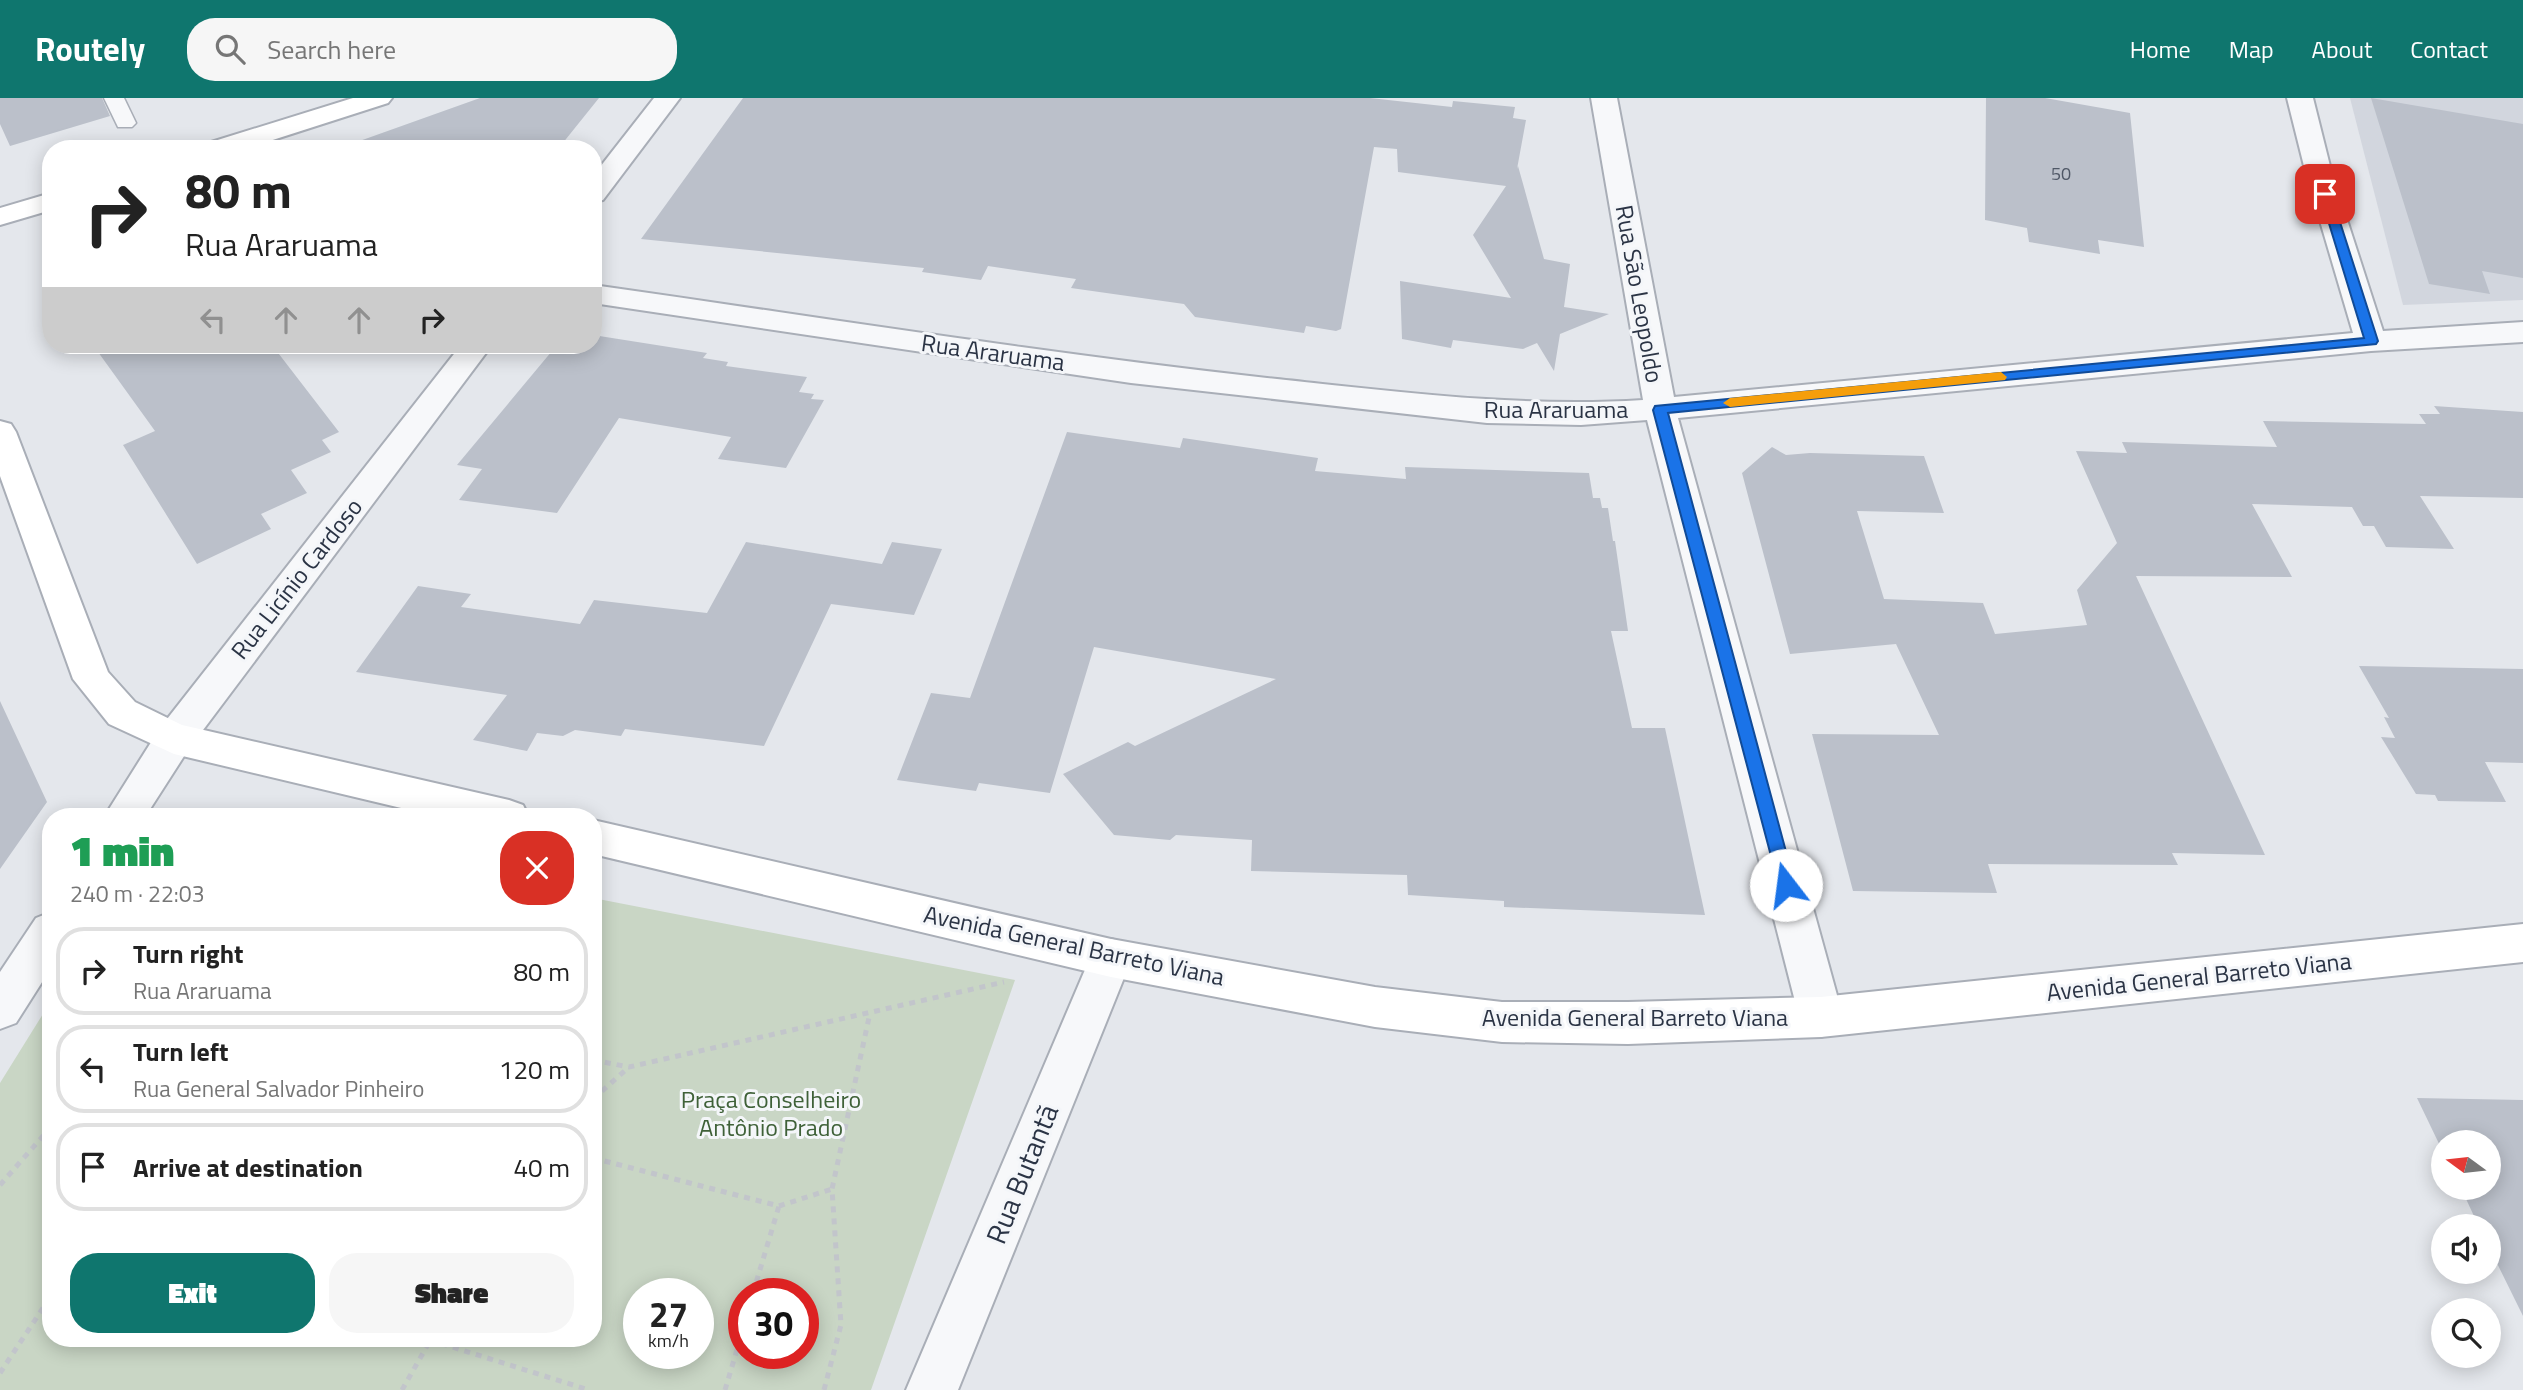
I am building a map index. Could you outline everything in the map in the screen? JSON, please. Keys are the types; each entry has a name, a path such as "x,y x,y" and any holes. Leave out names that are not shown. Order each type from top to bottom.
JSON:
{"street":[{"path":"246,140 379,98"},
{"path":"602,182 667,98"},
{"name":"Rua São Leopoldo","path":"1604,98 1660,410 1821,1017"},
{"path":"2300,98 2318,170 2371,341"},
{"path":"0,217 42,204"},
{"name":"Rua Araruama","path":"602,295 1144,375 1487,412 1581,414 1660,410 2371,341 2523,332"},
{"name":"Rua Licínio Cardoso","path":"130,808 174,739 470,354"},
{"path":"0,432 92,679 122,713 174,739 470,808"},
{"name":"Avenida General Barreto Viana","path":"602,839 1111,958 1375,1007 1502,1022 1628,1023 1821,1017 2523,943"},
{"path":"0,1009 42,945"},
{"name":"Rua Butantã","path":"932,1390 1111,958"}],"lane":[{"path":"114,98 125,123"}],"path":[{"path":"602,1062 629,1067 1017,979"},
{"path":"824,1390 841,1325 832,1189 870,1013"},
{"path":"602,1091 629,1067"},
{"path":"0,1185 42,1137"},
{"path":"602,1159 779,1206 832,1189"},
{"path":"758,1278 779,1206"},
{"path":"0,1373 42,1310"},
{"path":"402,1390 426,1347"},
{"path":"455,1347 589,1390"},
{"path":"725,1390 731,1369"}],"shaded area":[{"path":"2350,98 2523,98 2523,300 2403,305"}],"green space":[{"name":"Praça Conselheiro Antônio Prado","path":"602,900 1015,980 871,1390 0,1390 0,1083 42,1015 42,1347 602,1347"}],"building":[{"path":"0,98 102,98 110,116 10,146 0,124"},
{"path":"480,98 599,98 565,140 362,140"},
{"path":"743,98 1370,98 1452,107 1453,101 1515,107 1513,118 1526,120 1517,169 1518,166 1544,259 1570,264 1564,307 1609,314 1560,334 1554,371 1537,343 1523,349 1453,340 1451,348 1402,339 1400,281 1511,298 1473,235 1506,186 1398,172 1397,149 1374,147 1341,329 1336,331 1306,326 1304,333 1195,317 1184,304 1071,288 1076,279 988,266 981,280 922,272 924,268 641,239"},
{"path":"1986,98 2045,98 2130,113 2144,247 2098,240 2100,254 2029,242 2027,228 1985,220"},
{"path":"2371,98 2523,124 2523,278 2482,271 2490,294 2429,284"},
{"path":"602,336 707,353 703,358 728,362 726,366 807,377 799,392 814,394 811,399 824,400 786,468 718,459 731,437 619,418 557,513 459,500 482,469 457,465 550,354 602,354"},
{"path":"99,354 279,354 339,432 322,440 331,452 291,470 307,493 261,514 271,529 197,564 123,445 155,431"},
{"path":"2434,406 2523,412 2523,498 2420,496 2454,549 2386,547 2374,526 2363,526 2352,507 2252,504 2292,577 2136,576 2265,855 2172,853 2178,865 1988,864 1997,893 1853,891 1812,734 1939,735 1896,644 1790,654 1742,473 1772,447 1786,455 1810,453 1924,456 1944,513 1857,511 1884,599 1983,603 1995,634 2087,625 2077,590 2117,543 2076,451 2127,453 2122,442 2277,447 2263,421 2426,424 2419,414 2440,414"},
{"path":"1067,432 1180,448 1183,438 1318,458 1315,471 1406,479 1405,467 1589,473 1593,498 1600,498 1602,508 1608,508 1615,541 1628,631 1611,631 1632,728 1665,728 1705,915 1504,907 1504,901 1408,895 1407,875 1251,871 1252,840 1176,835 1170,840 1114,835 1063,774 1128,742 1135,746 1276,679 1094,647 1050,793 979,783 976,791 897,780 931,693 970,698"},
{"path":"746,542 882,564 892,542 942,549 914,615 831,604 764,746 625,729 621,736 575,730 563,736 537,733 527,751 473,740 507,695 356,672 418,586 471,594 461,607 580,624 594,600 707,613"},
{"path":"2359,666 2523,669 2523,763 2485,762 2506,802 2438,801 2435,795 2416,794 2381,737 2395,738 2384,717 2389,718"},
{"path":"0,701 47,802 0,869"},
{"path":"2417,1098 2523,1100 2523,1316 2501,1271 2501,1214 2473,1214 2467,1200 2501,1200 2501,1130 2432,1130"}],"slow traffic":[{"path":"1730,403 2001,377"}],"route":[{"path":"1786,885 1660,410 2371,341 2325,194"}]}
